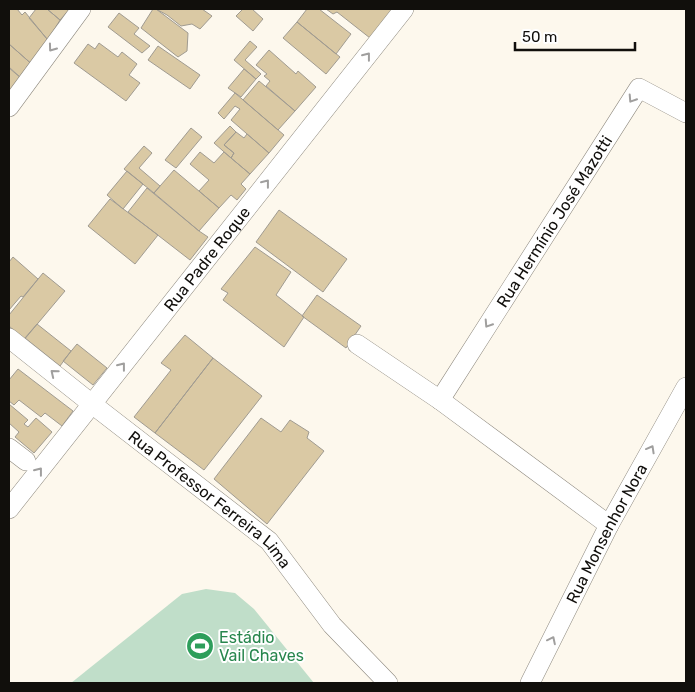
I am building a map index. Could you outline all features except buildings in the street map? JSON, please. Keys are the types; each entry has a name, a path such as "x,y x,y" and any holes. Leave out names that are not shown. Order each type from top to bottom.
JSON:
{"street":[{"path":"9,107 81,9"},
{"name":"Rua Padre Roque","path":"9,509 404,9"},
{"name":"Rua Hermínio José Mazotti","path":"440,400 639,88 686,113"},
{"name":"Rua Professor Ferreira Lima","path":"9,338 269,541 332,625 388,683"},
{"path":"357,344 440,400 608,524"},
{"name":"Rua Monsenhor Nora","path":"530,683 608,524 686,387"},
{"path":"9,448 26,461"}],"green space":[{"name":"Estádio Vail Chaves","path":"206,589 235,593 254,609 314,683 71,683 182,594"}],"place":[{"name":"Estádio Vail Chaves","path":"200,646"}]}
